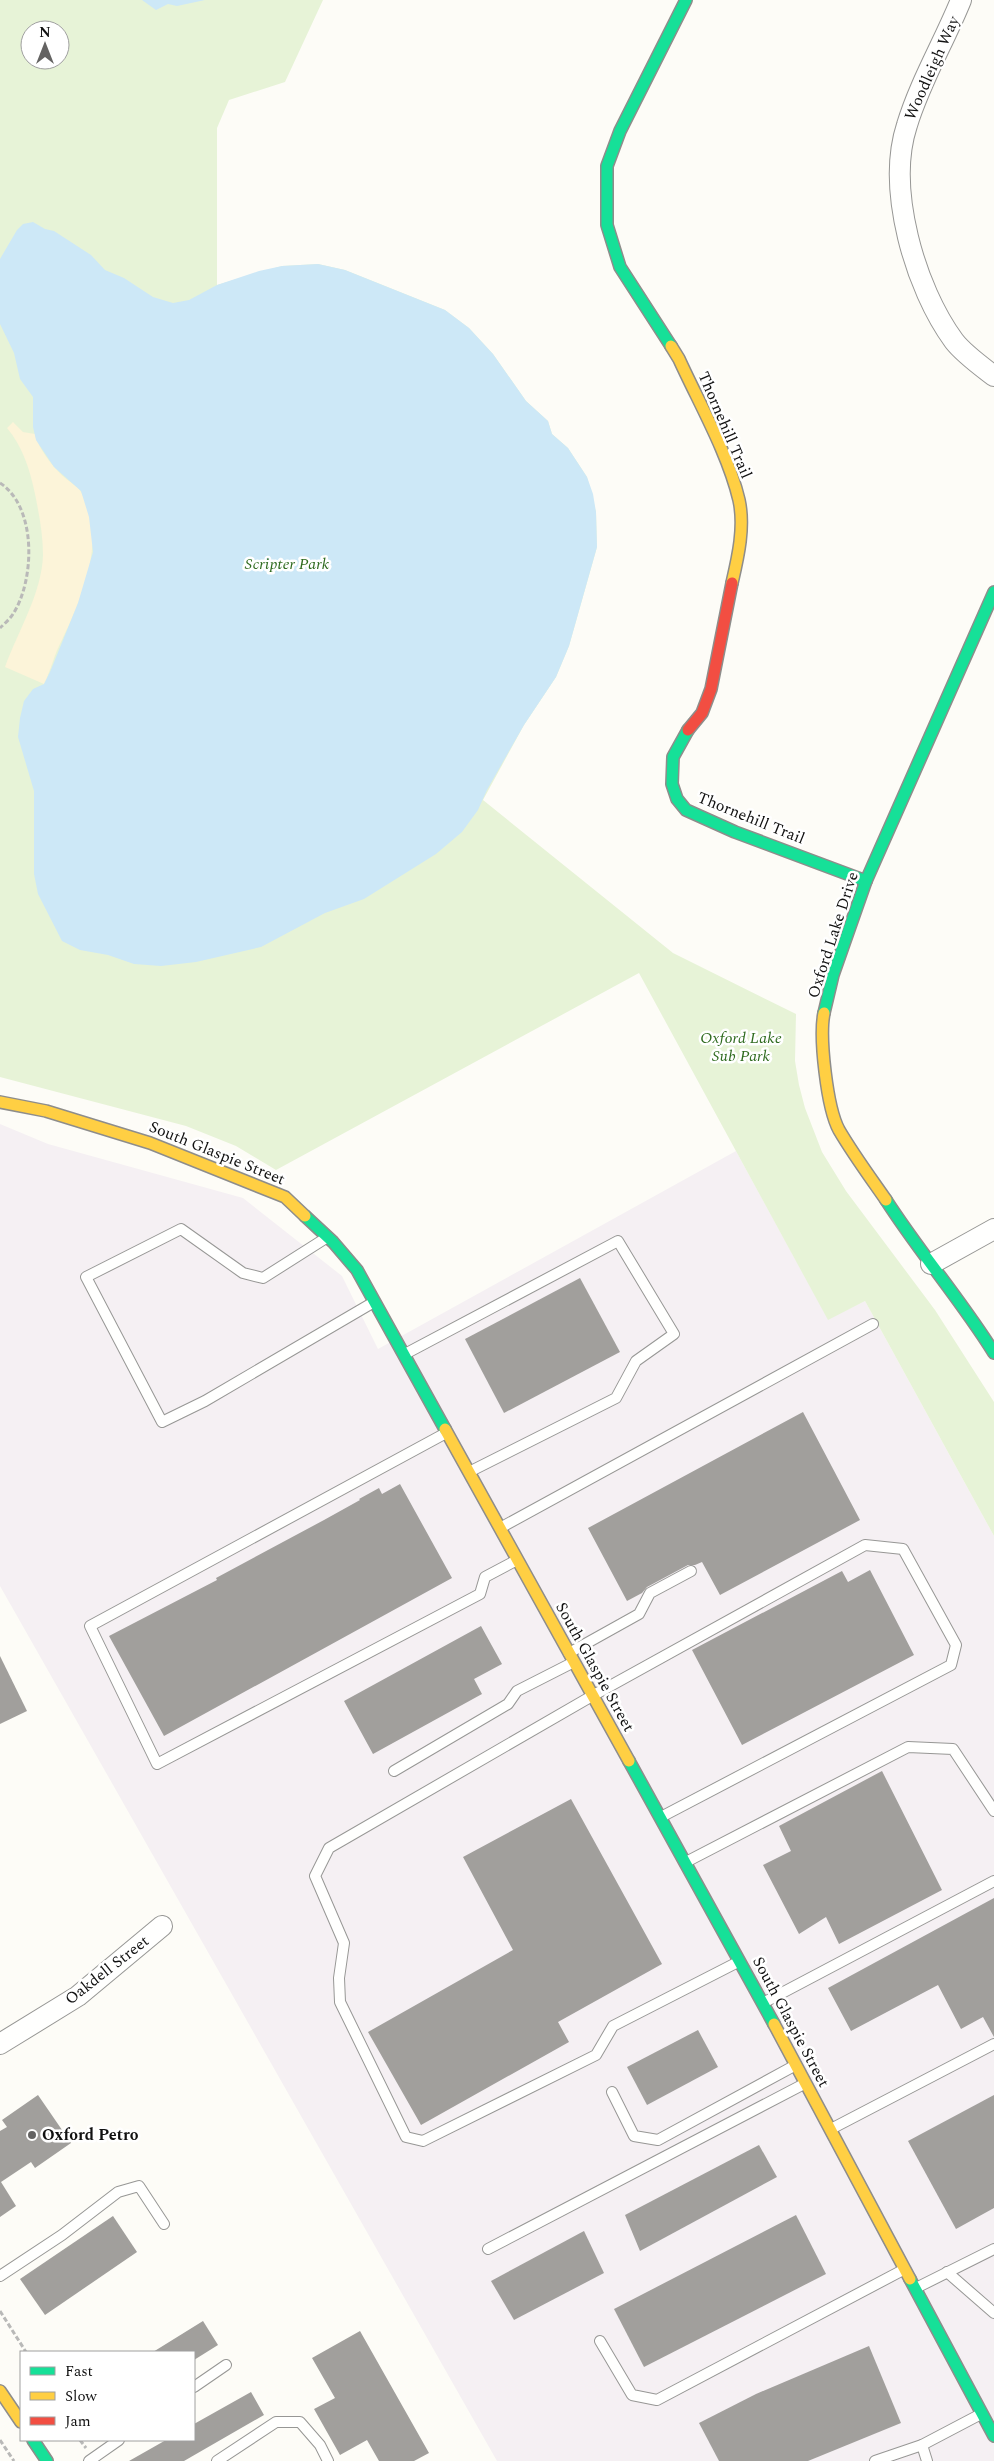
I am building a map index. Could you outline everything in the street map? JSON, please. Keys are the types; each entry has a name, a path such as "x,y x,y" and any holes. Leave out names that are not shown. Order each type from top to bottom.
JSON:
{"street":[{"name":"Thornehill Trail","path":"686,0 620,132 607,166 606,203 607,225 620,267 679,359 727,464 739,501 740,545 711,689 702,713 691,725 673,757 672,784 677,798 686,810 735,832 866,881"},
{"name":"Woodleigh Way","path":"961,0 906,126 900,168 907,238 924,288 955,342 994,376"},
{"name":"Oxford Lake Drive","path":"994,592 866,881 833,975 821,1026 828,1089 838,1128 912,1240 972,1316 994,1352"},
{"name":"South Glaspie Street","path":"0,1102 46,1110 150,1143 219,1169 285,1198 328,1237 357,1270 763,2003 994,2434"},
{"path":"931,1264 994,1229"},
{"name":"Oakdell Street","path":"0,2044 78,1996 162,1926"},
{"path":"0,2390 20,2420"},
{"path":"34,2441 44,2460"}],"lane":[{"path":"328,1237 263,1278 243,1273 181,1229 86,1277 162,1422 205,1400 375,1302"},
{"path":"405,1354 618,1241 674,1334 636,1360 616,1398 468,1472"},
{"path":"499,1528 873,1324"},
{"path":"446,1432 90,1626 157,1764 480,1594 486,1576 517,1560"},
{"path":"660,1818 951,1665 956,1644 902,1550 865,1545 592,1696 329,1848 315,1876 344,1943 339,1978 340,2002 406,2137 423,2141 596,2055 613,2026 740,1961"},
{"path":"394,1771 508,1704 517,1691 639,1614 650,1593 691,1571"},
{"path":"685,1862 908,1747 953,1749 994,1811"},
{"path":"763,2003 994,1881"},
{"path":"830,2130 994,2044"},
{"path":"612,2092 634,2136 658,2140 796,2066"},
{"path":"488,2249 806,2083"},
{"path":"0,2276 62,2235 118,2192 139,2186 164,2224"},
{"path":"915,2288 994,2249"},
{"path":"600,2341 632,2395 657,2400 904,2269"},
{"path":"947,2272 994,2314"},
{"path":"195,2386 226,2364"},
{"path":"875,2461 922,2445 982,2414"},
{"path":"217,2461 276,2422 300,2422 320,2444 328,2461"},
{"path":"89,2461 118,2441"},
{"path":"922,2445 927,2461"}],"path":[{"path":"0,484 12,491 22,508 28,533 28,558 24,586 14,614 0,628"},
{"path":"0,2310 25,2351"},
{"path":"0,2440 14,2461"}],"shaded area":[{"path":"0,1124 48,1144 243,1198 342,1276 378,1349 736,1151 828,1319 865,1301 994,1536 994,2461 497,2461 0,1586"}],"green space":[{"name":"Scripter Park","path":"0,0 323,0 285,82 229,100 217,128 217,285 282,266 318,264 345,270 445,310 469,328 493,354 526,401 548,421 552,434 568,448 587,477 596,512 597,547 569,646 556,677 524,725 483,800 673,953 796,1014 795,1061 799,1085 805,1108 822,1152 846,1191 935,1310 994,1402 994,1536 865,1301 828,1320 639,973 276,1170 236,1146 186,1126 0,1077"}],"sand":[{"path":"13,422 23,432 35,434 39,445 51,463 80,490 89,510 92,529 92,549 84,588 44,684 5,667 34,598 42,569 43,555 40,524 31,476 22,451 7,428"}],"water":[{"path":"142,0 205,0 177,6 168,4 156,10"},
{"path":"33,222 45,229 54,231 91,255 105,270 124,278 153,297 173,303 189,300 217,285 259,271 282,266 318,264 345,270 445,310 469,328 493,354 526,401 548,421 552,434 568,448 587,477 593,494 596,512 597,547 569,646 556,677 524,725 487,790 478,810 462,832 436,854 364,899 325,913 261,947 196,962 161,966 134,964 108,955 80,950 62,941 38,894 34,874 34,791 18,737 20,718 24,701 33,689 44,684 50,672 78,603 93,552 89,517 81,491 54,467 36,440 33,427 33,397 20,379 14,353 0,324 0,259 17,230 23,224"}],"building":[{"path":"580,1278 620,1352 504,1413 465,1339"},
{"path":"803,1412 860,1520 720,1595 702,1562 688,1565 647,1587 642,1593 627,1601 588,1528"},
{"path":"400,1484 452,1578 164,1736 109,1636 217,1580 216,1578 379,1488 382,1494"},
{"path":"870,1570 914,1655 742,1745 692,1650 842,1571 848,1582"},
{"path":"481,1626 502,1664 474,1679 482,1694 373,1754 344,1701"},
{"path":"0,1656 27,1711 0,1724"},
{"path":"882,1771 942,1890 839,1944 826,1917 799,1934 763,1865 791,1851 779,1826"},
{"path":"571,1799 662,1964 558,2022 569,2042 421,2125 368,2032 513,1950 463,1857"},
{"path":"994,1898 994,2037 983,2017 961,2029 938,1985 851,2031 828,1988"},
{"path":"698,2030 718,2067 647,2105 627,2067"},
{"path":"38,2095 71,2143 35,2168 31,2162 1,2182 16,2206 0,2217 0,2131 7,2127 2,2120"},
{"path":"994,2095 994,2208 956,2229 908,2141"},
{"path":"759,2145 777,2177 640,2251 625,2215"},
{"path":"796,2215 826,2274 644,2367 614,2309"},
{"path":"113,2216 137,2252 45,2315 20,2279"},
{"path":"584,2231 604,2273 514,2320 491,2281"},
{"path":"203,2321 218,2345 195,2359 195,2351 155,2351"},
{"path":"360,2331 429,2453 414,2461 379,2461 367,2440 340,2455 314,2409 335,2398 312,2358"},
{"path":"869,2346 901,2423 808,2461 719,2461 699,2423 756,2394"},
{"path":"251,2392 264,2415 184,2461 129,2461 164,2441 195,2441 195,2423"}],"traffic: fast":[{"path":"671,346 620,267 607,225 607,166 620,131 686,0"},
{"path":"824,1013 833,975 866,881 994,592"},
{"path":"688,730 673,757 672,784 677,799 686,810 735,832 866,881"},
{"path":"886,1200 994,1353"},
{"path":"305,1216 333,1242 357,1270 445,1429"},
{"path":"629,1761 774,2024"},
{"path":"910,2279 994,2436"},
{"path":"34,2441 47,2461"}],"traffic: slow":[{"path":"671,346 679,359 728,464 739,500 741,531 732,583"},
{"path":"824,1013 823,1055 835,1120 850,1148 886,1200"},
{"path":"0,1102 46,1111 150,1143 285,1197 305,1216"},
{"path":"445,1429 629,1761"},
{"path":"774,2024 910,2279"},
{"path":"0,2391 20,2421"}],"traffic: jam":[{"path":"688,730 702,713 711,689 732,583"}],"place":[{"name":"Oxford Petro","path":"32,2135"}],"park label":[{"name":"Oxford Lake Sub Park","path":"741,1047"}]}
